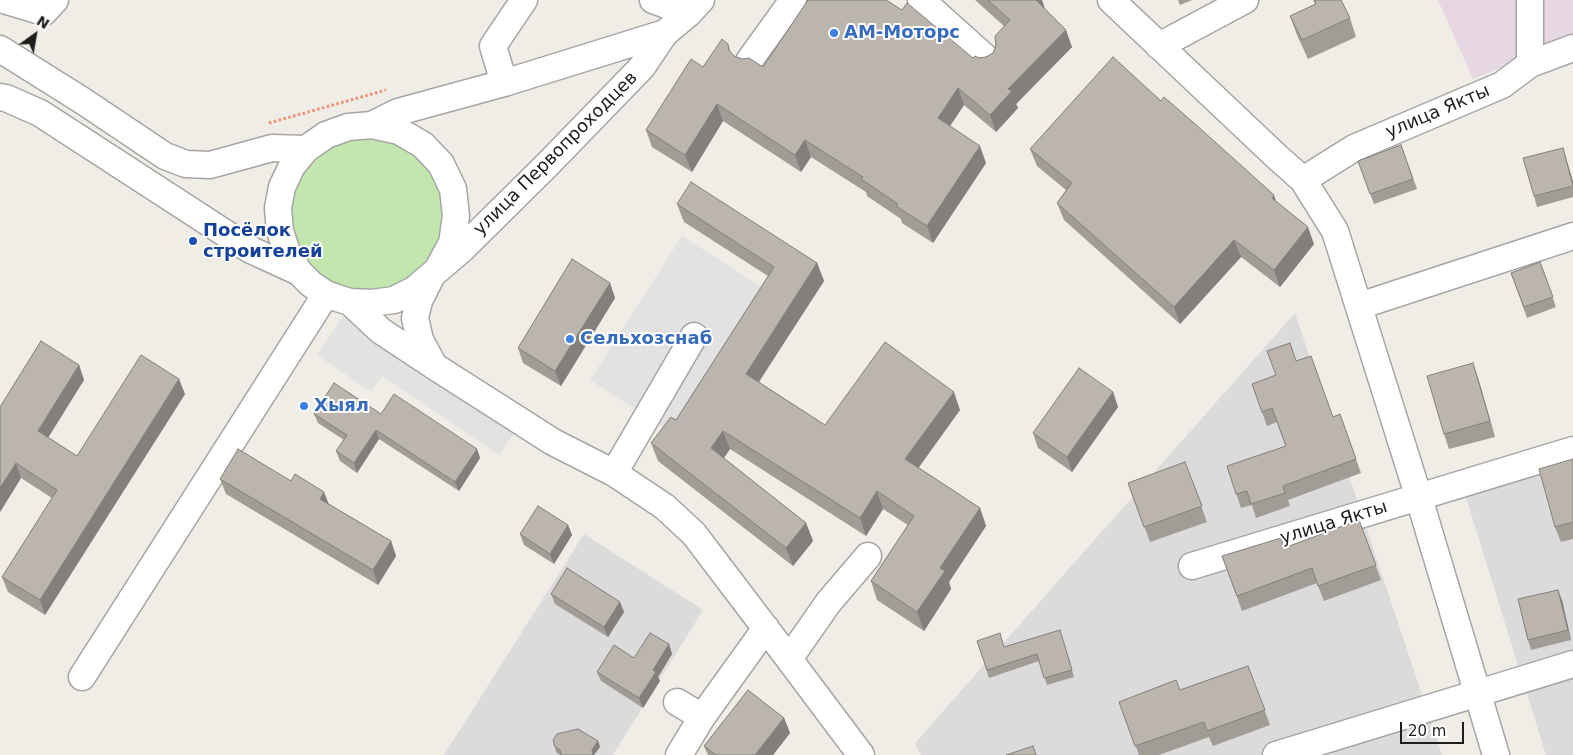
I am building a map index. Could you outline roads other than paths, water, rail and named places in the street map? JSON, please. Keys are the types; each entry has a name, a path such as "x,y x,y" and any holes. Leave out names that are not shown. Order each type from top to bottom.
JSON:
{"street":[{"path":"4,0 44,12 55,0"},
{"path":"504,83 493,46 524,0"},
{"path":"653,0 695,6"},
{"path":"749,61 793,0"},
{"path":"922,0 988,60"},
{"path":"1111,0 1303,180 1335,231 1419,498 1496,755"},
{"path":"1159,46 1245,0"},
{"path":"1530,0 1530,64"},
{"name":"улица Первопроходцев","path":"435,272 452,243 456,216 453,189 441,164 422,144 399,131 372,125 348,127 326,135 306,149 292,166 282,186 278,208 280,231 287,252 299,272 311,284 326,294 350,302 372,303 394,300 414,290 462,249 642,67 665,33 695,6"},
{"name":"улица Первопроходцев","path":"372,125 398,112 504,83 665,33"},
{"name":"улица Якты","path":"1303,180 1354,148 1502,85 1530,64 1573,48"},
{"path":"0,49 83,101 165,156 186,164 210,165 272,148 306,149"},
{"name":"улица Первопроходцев","path":"0,98 6,98 40,113 251,250 299,272"},
{"path":"1359,306 1573,236"},
{"path":"434,366 420,340 415,318 419,301 435,272"},
{"path":"82,677 326,294"},
{"path":"350,302 381,330 434,366 553,442 614,473 665,508 694,534 861,755"},
{"path":"614,473 694,336"},
{"name":"улица Якты","path":"1192,566 1573,450"},
{"path":"790,659 828,603 868,556"},
{"path":"679,755 702,717 766,628"},
{"path":"1276,755 1573,664"},
{"path":"677,702 702,717"}],"place":[{"name":"АМ-Моторс","path":"834,33"},
{"name":"Посёлок строителей","path":"193,241"},
{"name":"Сельхозснаб","path":"570,339"},
{"name":"Хыял","path":"304,406"}]}
